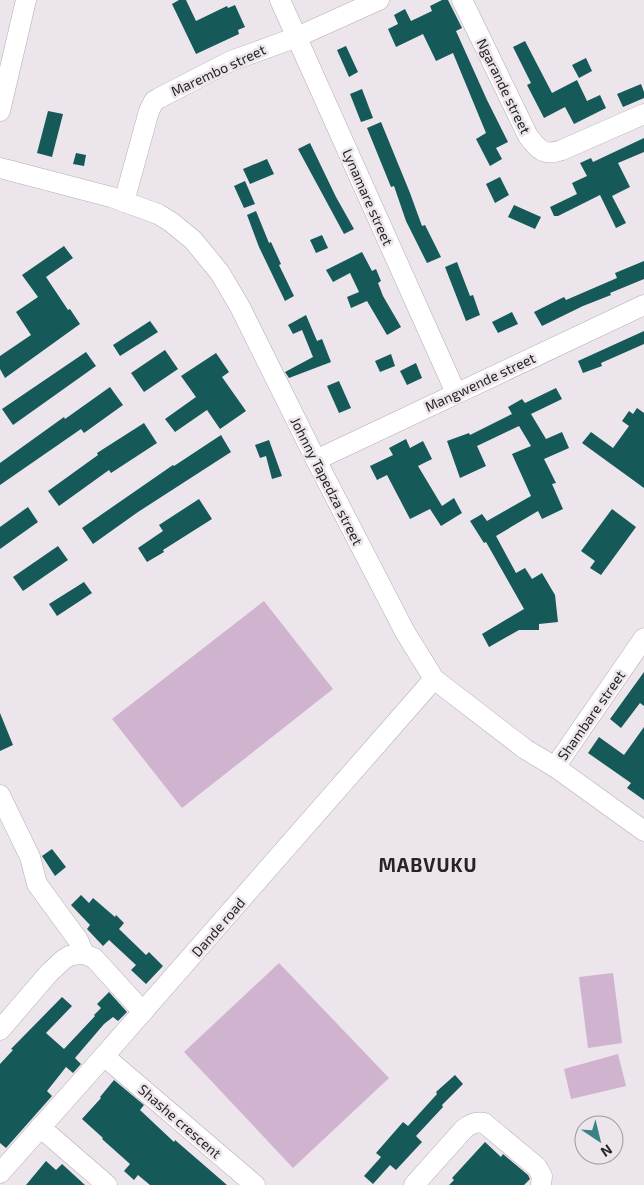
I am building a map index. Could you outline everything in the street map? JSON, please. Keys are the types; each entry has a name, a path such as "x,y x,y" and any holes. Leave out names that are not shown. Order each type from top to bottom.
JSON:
{"street":[{"path":"0,111 8,45 26,0"},
{"name":"Lynamare street","path":"280,0 456,393"},
{"name":"Marembo street","path":"124,202 149,111 154,101 231,61 297,37 379,0"},
{"name":"Ngarande street","path":"462,0 528,136 543,152 552,154 644,114"},
{"name":"Johnny Tapedza street","path":"0,168 124,202 158,214 193,240 220,273 240,307 405,632 434,679 526,748 644,831"},
{"name":"Mangwende street","path":"316,460 644,305"},
{"name":"Shambare street","path":"555,767 644,638"},
{"name":"Dande road","path":"0,1173 434,679"},
{"path":"0,795 30,857 37,884 78,940 84,954"},
{"path":"0,1030 58,964 69,956 84,954 94,958 143,1012"},
{"name":"Shashe crescent","path":"104,1056 255,1185"},
{"path":"414,1185 464,1129 473,1123 484,1122 537,1167 542,1176 541,1185"},
{"path":"40,1126 107,1185"}],"shaded area":[{"path":"264,601 333,689 182,808 112,719"},
{"path":"279,963 389,1078 293,1168 184,1052"},
{"path":"613,973 622,1043 588,1048 579,977"},
{"path":"618,1054 626,1086 571,1099 564,1069"}],"building":[{"path":"179,0 186,0 196,21 227,6 228,8 235,5 245,27 238,30 239,34 196,54 172,4"},
{"path":"442,0 448,0 462,28 456,31 508,142 496,148 502,159 490,166 476,139 486,133 453,53 436,61 423,34 396,47 388,29 398,24 394,15 405,9 411,21 432,11 430,6"},
{"path":"525,41 552,93 577,80 587,101 600,95 606,108 574,124 565,107 544,118 527,85 531,83 513,47"},
{"path":"346,46 358,72 349,77 337,50"},
{"path":"586,58 592,71 579,78 572,65"},
{"path":"641,84 644,98 623,107 617,94"},
{"path":"362,89 373,118 361,122 350,94"},
{"path":"48,111 63,114 52,157 37,153"},
{"path":"381,122 422,226 425,225 441,257 427,263 406,221 394,186 391,187 367,128"},
{"path":"644,138 644,152 618,163 630,187 612,196 626,223 616,228 600,195 558,216 554,216 550,207 577,194 572,183 587,176 580,163 591,158 593,162"},
{"path":"310,143 354,229 344,234 298,149"},
{"path":"76,153 86,155 84,166 73,164"},
{"path":"267,159 274,174 250,184 243,169"},
{"path":"500,177 509,195 495,203 486,184"},
{"path":"245,181 255,204 244,208 234,186"},
{"path":"514,205 541,217 535,229 508,217"},
{"path":"256,211 294,296 285,301 259,247 247,215"},
{"path":"322,235 328,248 316,253 310,240"},
{"path":"64,246 73,258 46,277 68,310 70,309 80,324 5,378 0,369 0,356 31,335 16,312 38,297 22,275"},
{"path":"362,252 372,271 376,269 381,281 378,283 383,296 401,327 387,335 367,301 351,308 347,297 359,292 350,273 333,282 326,270"},
{"path":"644,261 644,279 610,293 611,295 542,326 534,312 564,297 566,300 617,278 615,273"},
{"path":"457,262 470,296 473,295 480,315 466,321 445,267"},
{"path":"512,312 518,324 498,333 492,322"},
{"path":"306,315 317,341 322,339 331,362 289,378 285,372 313,357 302,330 293,334 288,325"},
{"path":"150,321 158,332 120,356 113,345"},
{"path":"644,331 644,344 601,363 602,366 583,373 578,361"},
{"path":"165,350 178,369 144,392 131,373"},
{"path":"86,352 96,366 13,425 2,409"},
{"path":"216,353 229,372 222,377 246,411 220,429 207,410 175,432 165,419 196,397 181,376"},
{"path":"391,354 395,366 380,372 375,361"},
{"path":"416,363 422,378 407,385 400,371"},
{"path":"339,381 351,408 339,413 327,386"},
{"path":"110,387 123,405 84,433 81,429 0,485 0,463"},
{"path":"556,388 562,399 531,414 546,439 562,432 569,448 544,459 556,483 552,484 563,509 542,519 538,511 496,536 516,573 525,568 532,579 542,573 555,595 558,622 539,624 539,630 519,630 489,647 482,634 524,609 486,542 484,543 470,521 482,514 487,521 531,496 512,454 531,446 519,426 477,446 486,466 460,478 447,441 469,433 470,435 512,414 508,407 522,399 525,403"},
{"path":"637,408 644,413 644,488 582,443 591,432 613,448 629,426 622,421 629,411 633,414"},
{"path":"144,423 157,443 111,473 109,470 59,506 48,491 98,455 97,453"},
{"path":"221,435 231,452 138,512 93,544 82,528 173,465"},
{"path":"406,439 410,448 423,441 432,459 418,466 442,506 454,498 462,513 441,526 430,509 410,519 387,475 377,480 370,466 393,455 389,448"},
{"path":"269,440 282,476 272,479 266,456 260,458 255,445"},
{"path":"199,499 212,519 147,562 138,548 163,531 159,525"},
{"path":"28,507 38,522 0,549 0,527"},
{"path":"612,509 636,527 601,575 590,568 595,561 581,551"},
{"path":"58,546 68,560 23,591 13,577"},
{"path":"84,582 92,593 57,616 49,604"},
{"path":"644,672 644,706 640,703 621,728 610,719"},
{"path":"0,713 13,745 0,751"},
{"path":"644,727 644,800 627,788 631,783 588,753 599,737 624,755"},
{"path":"52,849 66,867 55,876 42,856"},
{"path":"81,895 89,903 93,898 115,917 116,915 124,923 119,929 146,955 149,952 163,966 146,984 131,970 136,965 109,940 103,946 87,929 90,925 71,905"},
{"path":"109,992 127,1012 118,1021 113,1017 104,1024 75,1058 81,1064 73,1073 66,1067 47,1091 52,1096 6,1148 0,1143 0,1064 13,1050 11,1049 62,997 72,1006 46,1033 64,1049 95,1016 101,1008 97,1004"},
{"path":"455,1075 463,1084 416,1136 422,1142 396,1170 390,1165 373,1184 364,1176 381,1157 376,1153 403,1122 408,1126 437,1094 436,1092"},
{"path":"114,1080 144,1105 140,1110 174,1142 175,1140 227,1185 150,1185 138,1175 134,1180 124,1171 130,1164 82,1119"},
{"path":"485,1142 501,1157 503,1154 528,1175 530,1179 524,1185 449,1185 454,1180 452,1178"},
{"path":"46,1161 56,1170 62,1164 85,1185 26,1185"}],"district":[{"name":"MABVUKU","path":"428,864"}]}
